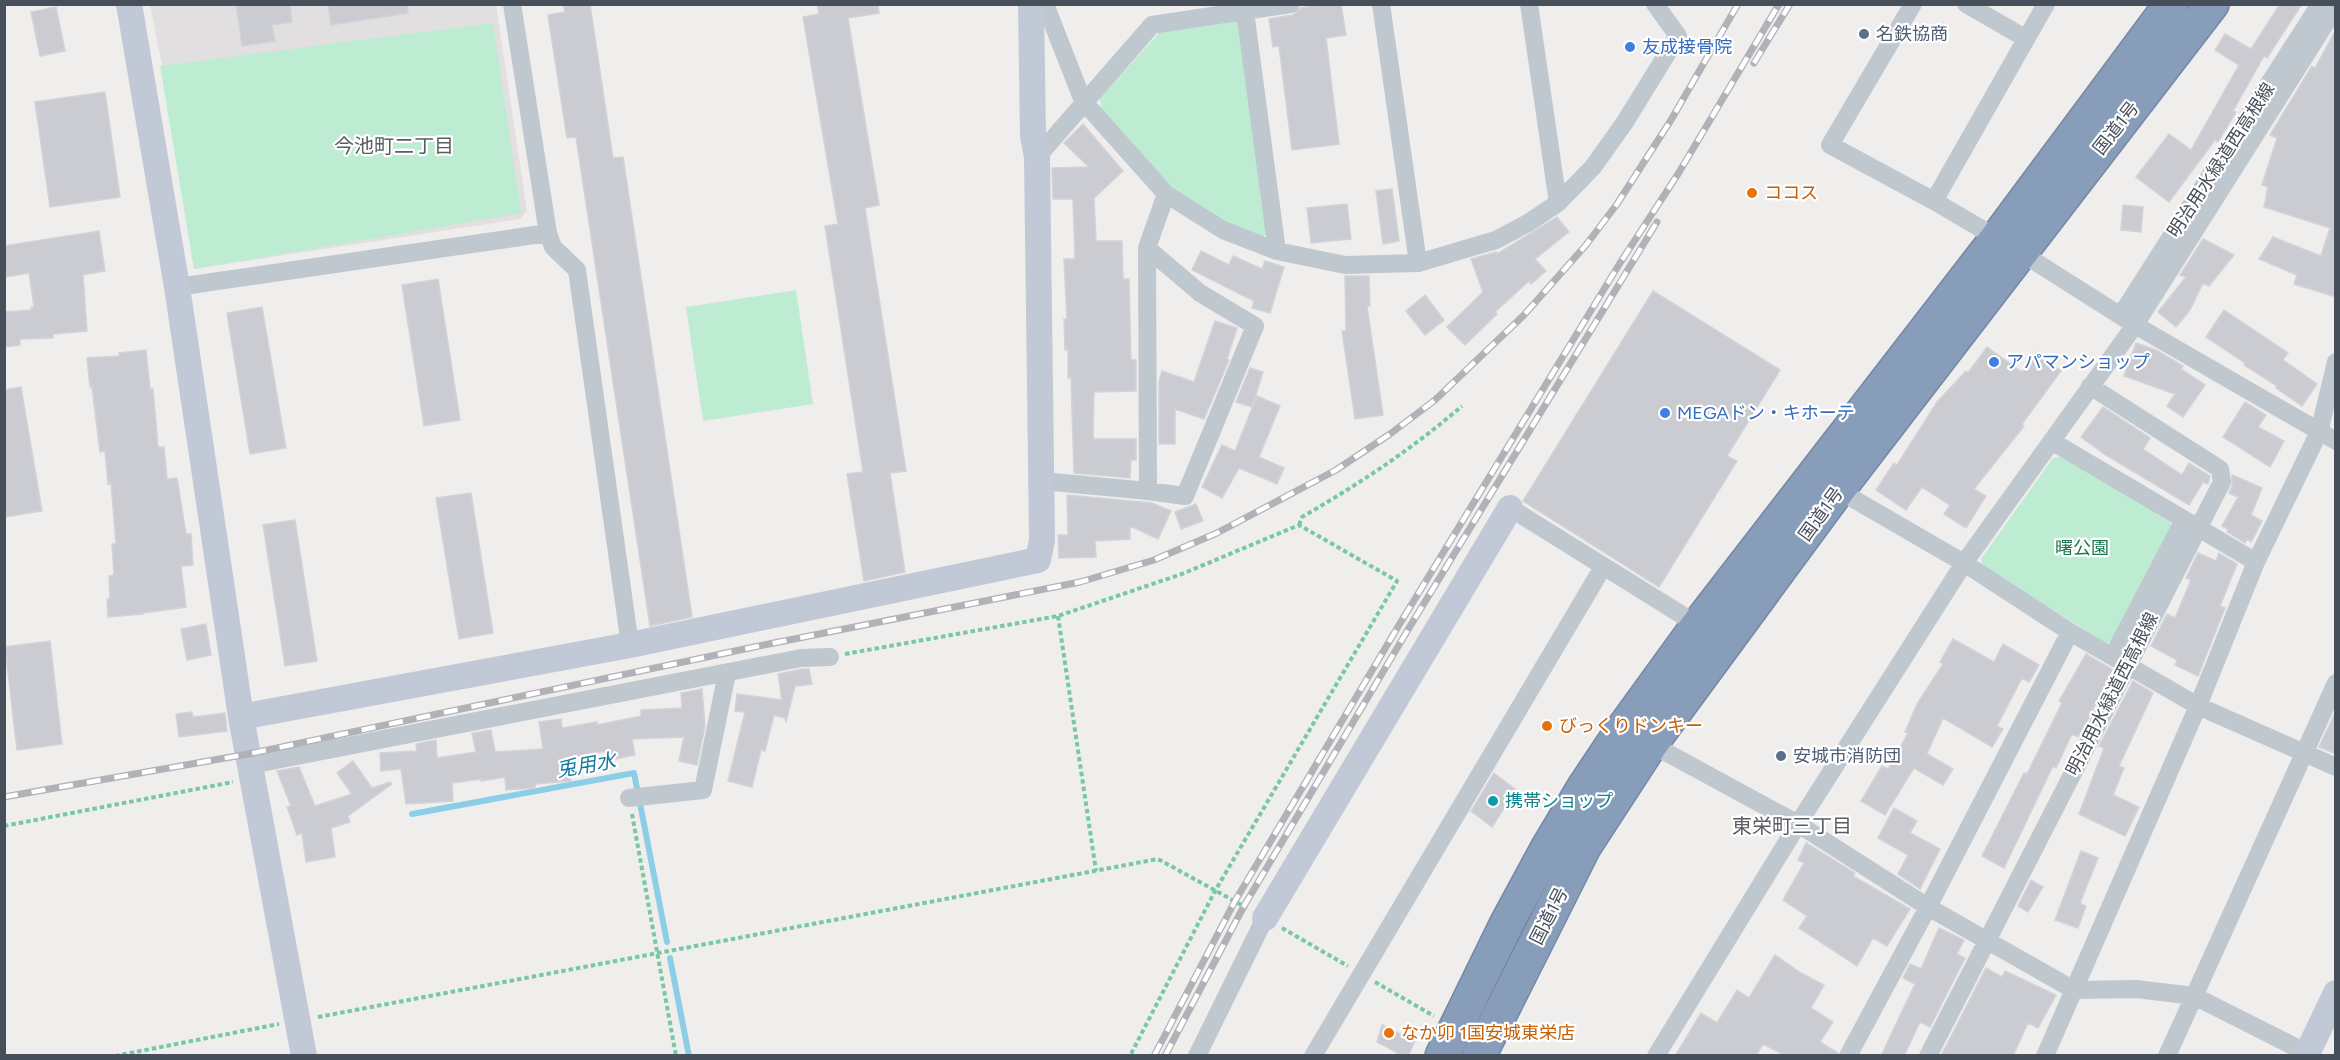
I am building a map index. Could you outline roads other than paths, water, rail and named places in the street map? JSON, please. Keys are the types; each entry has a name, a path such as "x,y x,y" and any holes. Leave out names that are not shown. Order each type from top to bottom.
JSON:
{"highway":[{"name":"国道1号","path":"1487,1052 1584,847 1651,744 1838,490 2171,4"},
{"name":"国道1号","path":"1448,1042 1508,921 1584,788 1624,727 1698,625 2008,245 2212,4"}],"street":[{"path":"129,4 177,287 241,717 304,1056"},
{"path":"512,4 548,232 553,247 577,270 630,645"},
{"path":"241,717 630,645 1038,560 1042,540 1042,480 1037,157 1033,136 1031,4"},
{"path":"1045,4 1083,101 1166,194 1223,230 1277,251 1345,265 1418,263 1496,240 1528,223 1558,202 1593,167 1625,122 1678,36 1655,4"},
{"path":"1037,157 1083,101 1152,25 1245,8 1291,4"},
{"path":"1381,4 1418,263"},
{"path":"1529,4 1558,202"},
{"path":"1913,4 1830,145 1934,201 2128,320 2336,441"},
{"path":"1966,4 2025,38"},
{"path":"1934,201 2046,4"},
{"name":"明治用水緑道西高根線","path":"2128,320 2320,4"},
{"path":"1656,1056 1798,824 1964,563 2053,442 2090,386 2128,320 2336,7"},
{"path":"1245,8 1277,251"},
{"path":"1148,490 1147,248 1166,194"},
{"path":"177,287 548,232"},
{"path":"1042,480 1148,490 1185,496 1255,326 1200,293 1147,248"},
{"path":"2045,1056 2198,706 2256,562 2319,432 2336,362"},
{"path":"2090,386 2220,470 2222,482 2191,524"},
{"path":"2053,442 2256,562"},
{"path":"1838,490 1964,563 2070,632 2198,706 2336,767"},
{"path":"1197,1056 1265,918 1510,508 1698,625"},
{"name":"明治用水緑道西高根線","path":"1928,1056 1987,941 2120,660 2191,524"},
{"path":"1313,1056 1603,567"},
{"path":"1848,1056 1929,907 2070,632"},
{"path":"251,772 801,658 830,657"},
{"path":"629,798 703,790 727,673"},
{"path":"2167,1056 2336,683"},
{"path":"1651,744 1798,824 1929,907 2074,990 2136,989 2194,996 2310,1055 2336,993"},
{"path":"1448,1042 1487,1052"}],"waterway":[{"name":"兎用水","path":"412,814 634,773 667,942"},
{"name":"兎用水","path":"670,958 689,1056"}],"railway":[{"path":"4,797 248,754 754,647 1080,582 1154,560 1217,533 1336,470 1390,434 1435,400 1524,315 1586,245 1617,204 1671,120 1738,4"},
{"path":"1154,1056 1235,901 1399,625 1620,263 1678,174 1779,4"},
{"path":"1754,63 1790,4"},
{"path":"1165,1056 1244,906 1409,628 1657,222"}],"place":[{"name":"名鉄協商","path":"1864,34"},
{"name":"友成接骨院","path":"1630,47"},
{"name":"ココス","path":"1752,193"},
{"name":"アパマンショップ","path":"1994,362"},
{"name":"MEGAドン・キホーテ","path":"1665,413"},
{"name":"びっくりドンキー","path":"1547,726"},
{"name":"安城市消防団","path":"1781,756"},
{"name":"携帯ショップ","path":"1493,801"},
{"name":"なか卯 1国安城東栄店","path":"1389,1033"}],"district":[{"name":"今池町二丁目","path":"394,146"},
{"name":"東栄町三丁目","path":"1792,826"}],"park label":[{"name":"曙公園","path":"2082,548"}]}
